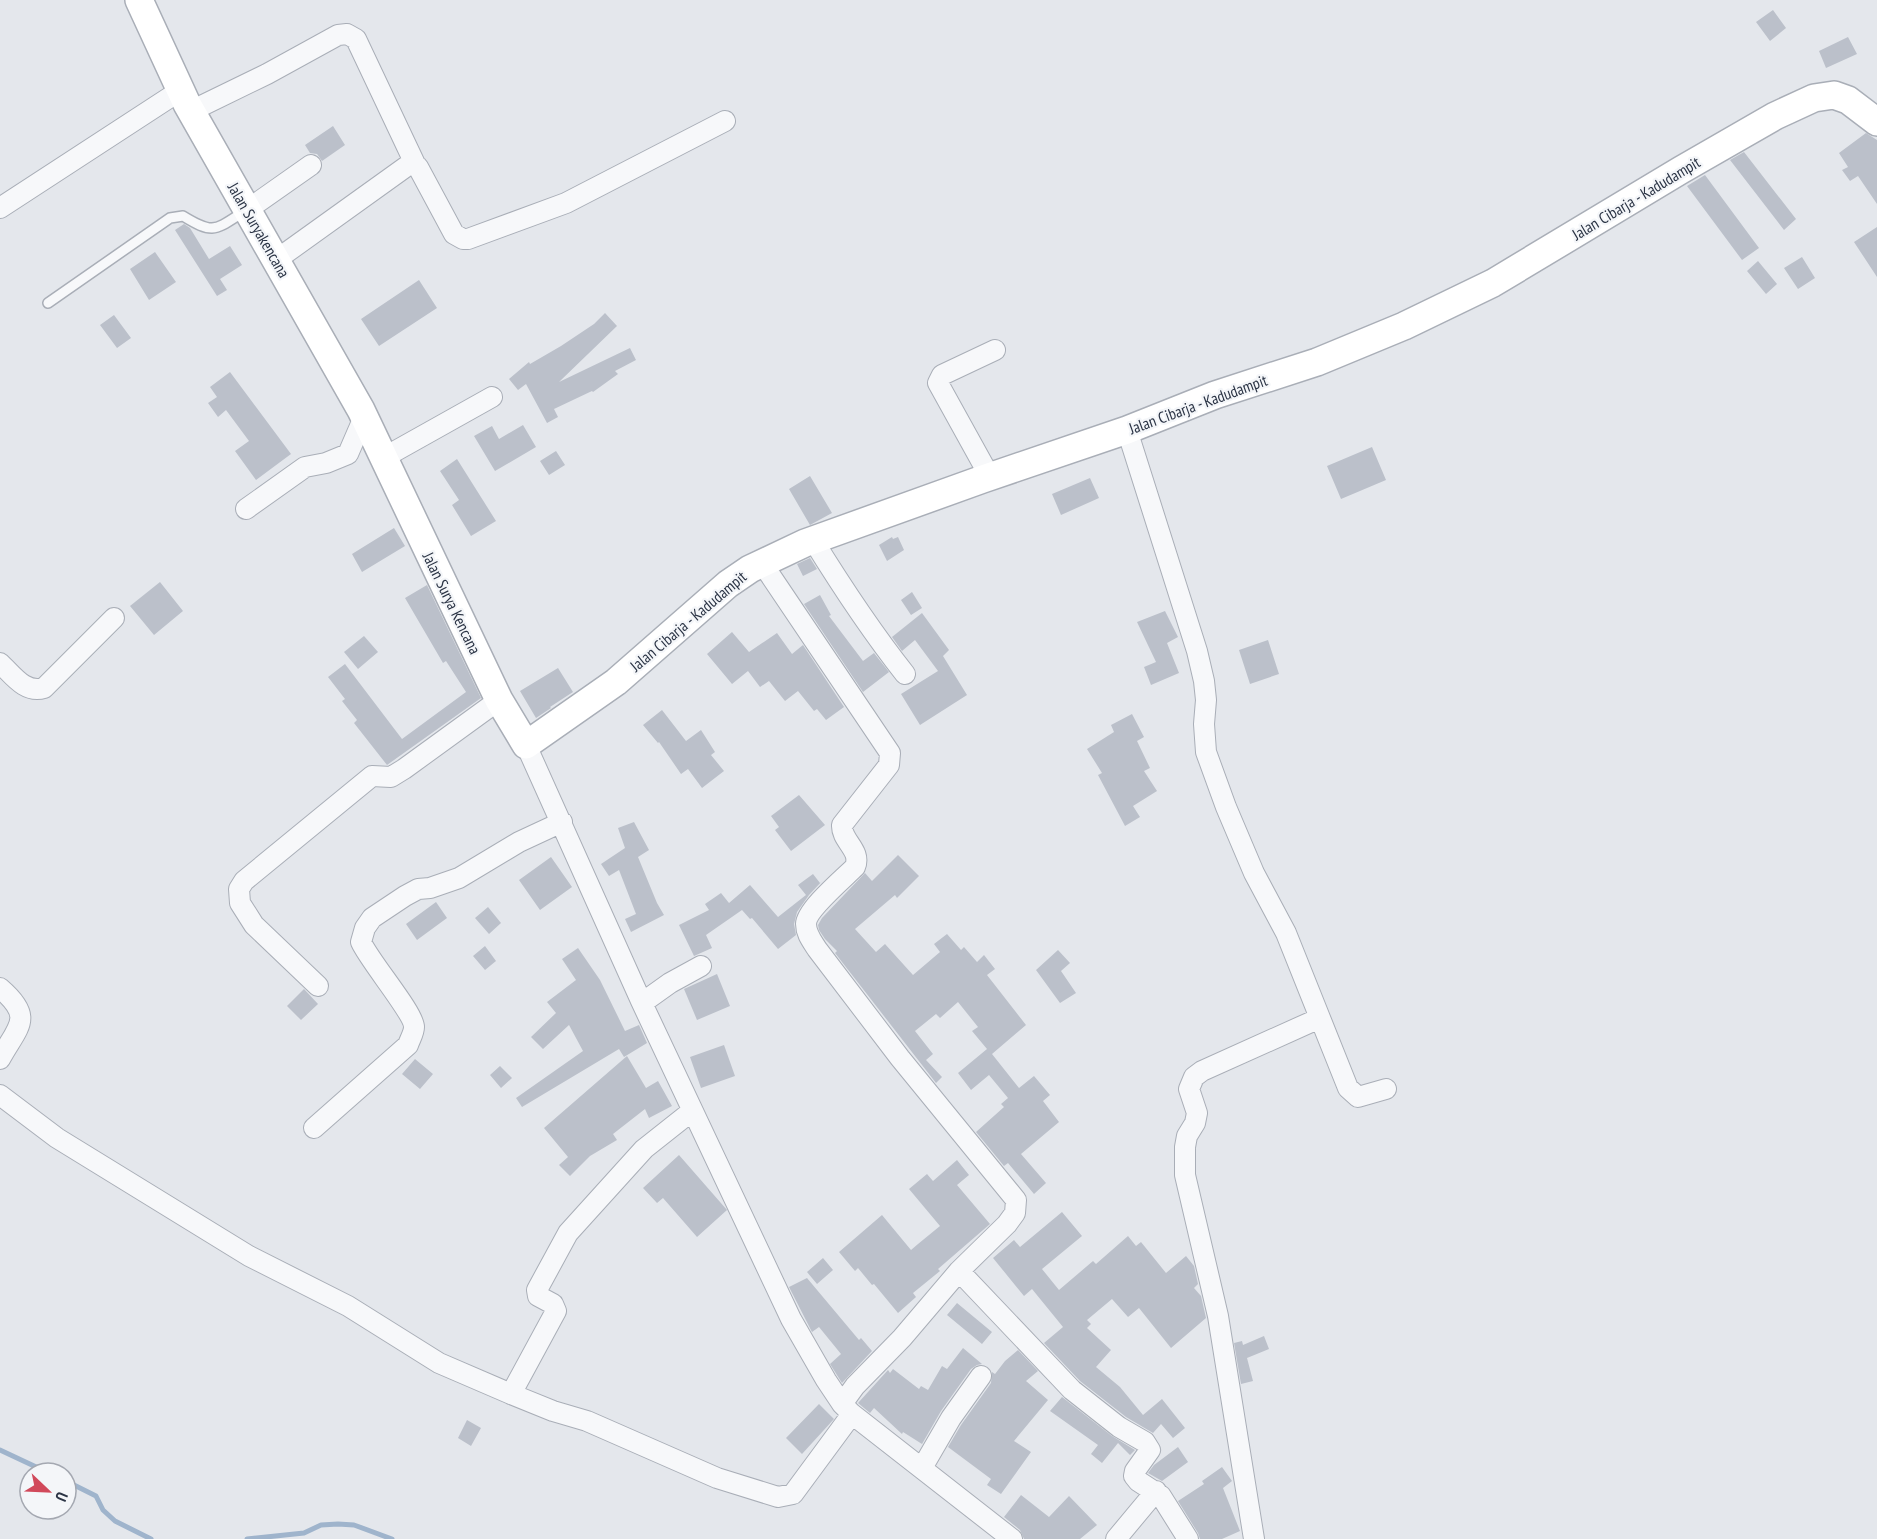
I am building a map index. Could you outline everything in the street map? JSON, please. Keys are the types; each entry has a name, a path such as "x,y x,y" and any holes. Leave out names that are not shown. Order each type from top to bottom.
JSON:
{"street":[{"name":"Jalan Suryakencana","path":"139,0 186,101 364,417 383,458"},
{"path":"0,208 186,101 267,74 338,34 347,34 356,39 416,166 454,234 463,239 566,203 725,121"},
{"name":"Jalan Cibarja - Kadudampit","path":"526,745 616,682 728,584 762,563 813,540 1127,430 1215,395 1317,362 1404,326 1493,283 1681,170 1775,116 1814,98 1834,95 1848,100 1877,122"},
{"path":"247,210 311,165"},
{"path":"276,260 403,168 416,166"},
{"path":"990,477 938,383 942,375 995,350"},
{"path":"383,458 492,397"},
{"path":"246,509 305,467 326,463 348,454 353,447 364,417"},
{"path":"1127,430 1200,661 1206,700 1204,724 1206,752 1226,807 1254,873 1286,933 1348,1088 1358,1097 1386,1089"},
{"name":"Jalan Surya Kencana","path":"383,458 499,700 526,745"},
{"path":"813,540 843,589 905,674"},
{"path":"0,1095 57,1138 249,1256 348,1306 439,1363 553,1411 587,1421 717,1478 778,1497 794,1494 847,1409 855,1386 902,1338 959,1270 1007,1224 1015,1213 1016,1200 900,1058 808,933 806,924 809,914 855,867 856,853 842,832 842,825 889,765 890,753 762,563"},
{"path":"0,663 23,685 37,691 44,688 114,618"},
{"path":"318,986 254,926 240,903 239,889 244,881 372,776 391,777 499,700"},
{"path":"526,745 642,1003 791,1319 847,1409 1011,1539"},
{"path":"314,1128 408,1045 413,1033 414,1025 410,1015 361,942 365,928 372,918 418,889 430,888 459,878 519,842 562,822"},
{"path":"642,1003 670,983 701,966"},
{"path":"0,988 16,1003 21,1016 21,1022 0,1059"},
{"path":"1254,1539 1218,1316 1185,1175 1187,1136 1195,1123 1197,1113 1189,1089 1194,1077 1202,1071 1320,1018"},
{"path":"511,1394 556,1311 553,1304 538,1296 537,1290 550,1261 568,1233 644,1149 692,1111"},
{"path":"959,1270 1072,1390 1119,1427 1145,1442 1149,1450 1134,1476 1138,1481 1156,1491 1188,1539"},
{"path":"922,1468 951,1418 981,1376"},
{"path":"1116,1539 1156,1491"}],"lane":[{"path":"48,303 170,218 183,216 203,228 218,228 247,210"}],"building":[{"path":"1773,10 1786,28 1770,41 1756,22"},
{"path":"1848,37 1857,54 1826,68 1819,51"},
{"path":"333,126 345,145 322,161 317,154 310,153 305,145"},
{"path":"1866,133 1877,140 1877,204 1858,176 1850,181 1842,170 1848,167 1839,153"},
{"path":"1744,152 1796,219 1784,230 1730,160"},
{"path":"1705,175 1759,248 1742,260 1687,186"},
{"path":"184,224 190,228 209,259 230,246 242,265 220,279 227,290 217,296 175,230"},
{"path":"1877,227 1877,277 1854,242"},
{"path":"155,252 176,282 149,300 130,269"},
{"path":"1802,257 1815,278 1798,289 1784,268"},
{"path":"1758,261 1777,284 1766,294 1747,271"},
{"path":"419,280 437,308 379,346 361,319"},
{"path":"605,313 617,326 559,382 630,348 636,360 615,371 618,374 593,392 554,409 558,417 547,423 526,384 518,390 509,379 529,362 530,364 561,346 594,324"},
{"path":"114,315 131,338 117,348 100,325"},
{"path":"230,372 291,454 256,480 235,451 249,441 226,410 218,417 208,403 217,397 210,387"},
{"path":"523,425 536,447 495,471 474,436 492,426 499,439"},
{"path":"1372,447 1386,480 1341,499 1327,466"},
{"path":"556,451 565,465 549,475 540,461"},
{"path":"457,459 496,521 471,536 452,505 459,500 440,471"},
{"path":"810,476 832,513 810,525 789,489"},
{"path":"1090,478 1099,498 1061,515 1052,494"},
{"path":"394,528 405,546 362,572 352,554"},
{"path":"892,537 893,539 898,537 904,550 887,561 879,545"},
{"path":"810,558 817,569 803,576 797,564"},
{"path":"160,582 183,611 154,635 130,606"},
{"path":"427,585 481,698 387,765 354,723 357,720 342,701 345,699 328,677 345,664 402,739 466,692 446,661 443,663 405,598"},
{"path":"912,592 922,608 911,615 901,600"},
{"path":"820,595 831,615 829,616 863,661 874,653 889,672 863,692 804,604"},
{"path":"1165,611 1178,637 1167,643 1179,673 1151,685 1144,667 1156,662 1137,622"},
{"path":"922,613 949,650 943,656 967,695 920,725 901,694 938,671 915,640 902,651 892,637"},
{"path":"732,632 749,652 777,633 792,654 803,645 844,707 826,720 817,709 814,711 798,691 785,701 769,681 760,687 748,671 732,684 707,654"},
{"path":"364,636 378,652 358,669 344,652"},
{"path":"1268,640 1279,674 1250,684 1239,650"},
{"path":"558,668 573,692 536,718 520,691"},
{"path":"662,710 686,741 701,730 715,752 711,755 724,771 702,788 688,769 681,774 659,742 643,725"},
{"path":"1132,714 1144,737 1137,741 1150,768 1144,771 1157,791 1133,806 1140,817 1125,826 1098,775 1102,773 1087,749 1114,732 1111,725"},
{"path":"799,795 825,825 791,851 775,830 779,827 771,816"},
{"path":"634,822 649,850 638,857 664,915 631,932 625,919 636,914 619,870 609,876 601,864 625,848 618,828"},
{"path":"898,855 919,876 897,898 895,895 855,929 876,952 885,944 913,975 940,952 934,944 947,934 961,950 964,947 977,962 984,955 995,969 987,975 1026,1025 992,1054 1019,1088 1034,1076 1050,1095 1043,1101 1059,1122 1021,1154 1046,1183 1034,1194 1008,1163 1004,1166 976,1132 1004,1107 1001,1104 1008,1098 989,1075 971,1090 958,1073 987,1049 972,1031 978,1027 958,1002 940,1018 936,1014 915,1031 933,1054 926,1060 942,1077 936,1083 819,930 818,925 822,918 865,873 872,881"},
{"path":"551,857 572,887 540,910 519,880"},
{"path":"813,874 820,883 823,880 797,912 794,924 796,935 778,949 752,918 750,919 742,910 706,935 712,948 694,956 679,925 709,910 705,904 721,893 729,903 750,885 778,917 806,895 798,885"},
{"path":"436,902 447,918 417,940 406,924"},
{"path":"488,907 501,923 489,934 475,918"},
{"path":"485,946 496,961 485,970 473,956"},
{"path":"578,948 600,980 625,1031 639,1025 647,1043 624,1057 619,1049 522,1107 516,1098 583,1051 569,1025 543,1049 531,1037 556,1013 547,1002 576,980 562,959"},
{"path":"1058,950 1070,963 1061,971 1076,993 1060,1003 1036,970"},
{"path":"717,974 730,1006 697,1020 684,989"},
{"path":"304,989 318,1004 301,1020 287,1006"},
{"path":"724,1045 735,1076 701,1088 690,1057"},
{"path":"627,1056 646,1088 658,1081 672,1106 649,1118 645,1109 613,1134 617,1140 590,1156 570,1176 559,1165 568,1157 544,1128"},
{"path":"415,1059 433,1074 420,1089 402,1074"},
{"path":"500,1066 512,1078 501,1088 490,1075"},
{"path":"679,1155 727,1210 697,1237 663,1198 657,1203 643,1188"},
{"path":"957,1160 969,1175 957,1185 990,1224 913,1293 916,1297 898,1313 874,1284 872,1285 858,1268 855,1271 839,1252 882,1215 911,1250 940,1226 909,1189 927,1174 933,1181"},
{"path":"1062,1212 1082,1236 1042,1269 1059,1290 1093,1261 1096,1264 1128,1236 1136,1246 1141,1242 1166,1273 1186,1256 1194,1266 1198,1284 1194,1288 1201,1296 1206,1318 1171,1348 1139,1308 1128,1317 1112,1299 1087,1320 1091,1324 1087,1328 1111,1350 1096,1367 1120,1387 1143,1415 1162,1399 1185,1428 1173,1438 1161,1424 1153,1433 1126,1417 1080,1381 1044,1343 1063,1327 1032,1289 1024,1296 993,1258 1014,1240 1020,1247"},
{"path":"823,1258 833,1270 817,1284 807,1272"},
{"path":"807,1278 859,1340 861,1338 872,1351 842,1383 830,1364 841,1354 819,1327 812,1332 789,1287"},
{"path":"957,1303 992,1332 982,1344 947,1315"},
{"path":"1264,1336 1269,1349 1247,1358 1253,1381 1241,1384 1234,1343 1242,1341 1243,1345"},
{"path":"963,1348 982,1364 971,1369 941,1411 922,1444 903,1432 902,1434 874,1408 870,1413 858,1403 888,1370 890,1373 893,1369 919,1389 921,1386 928,1390 942,1366 947,1369"},
{"path":"1018,1350 1038,1371 1026,1381 1048,1400 1014,1441 1031,1452 1001,1494 987,1485 991,1479 948,1447 991,1383 992,1372 995,1374"},
{"path":"1062,1397 1112,1436 1135,1450 1130,1455 1118,1443 1102,1463 1091,1454 1098,1445 1050,1411"},
{"path":"819,1404 834,1419 802,1454 786,1438"},
{"path":"467,1420 481,1428 471,1446 458,1438"},
{"path":"1178,1447 1188,1462 1162,1481 1148,1473 1154,1465"},
{"path":"1222,1467 1232,1481 1223,1488 1240,1531 1222,1539 1200,1539 1178,1501 1204,1484 1202,1481"},
{"path":"1021,1495 1049,1517 1069,1496 1097,1525 1080,1539 1024,1539 1020,1530 1004,1517"}],"waterway":[{"path":"0,1450 23,1461"},
{"path":"78,1487 96,1496 103,1510 115,1521 151,1539"},
{"path":"247,1539 304,1533 321,1525 338,1524 354,1525 392,1539"}]}
